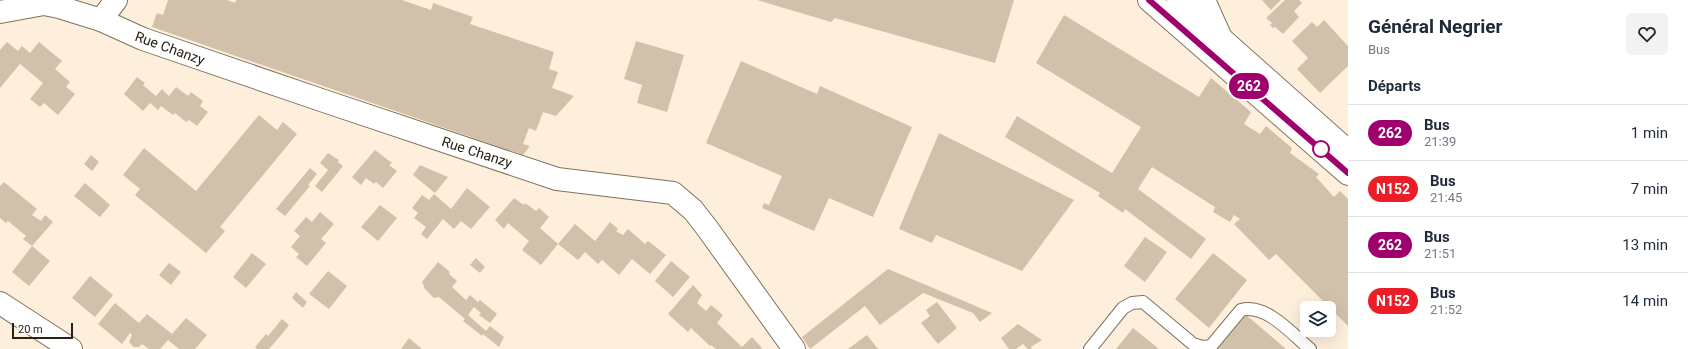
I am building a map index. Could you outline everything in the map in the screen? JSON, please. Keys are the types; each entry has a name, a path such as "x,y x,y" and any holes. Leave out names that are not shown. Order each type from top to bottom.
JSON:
{"street":[{"path":"101,20 116,0"},
{"path":"1149,0 1348,174"},
{"path":"1178,0 1348,151"},
{"path":"1204,0 1221,38"},
{"name":"Rue Chanzy","path":"0,12 44,4 59,7 101,20 143,39 557,179 672,193 693,210 794,349"},
{"path":"0,303 71,349"}],"lane":[{"path":"1090,349 1123,308 1132,303 1143,302 1193,344 1202,347 1211,346 1241,310 1247,308 1268,313 1310,349"}],"building":[{"path":"168,0 227,0 235,3 236,0 402,0 431,10 433,3 473,17 470,24 554,52 549,69 558,72 552,88 574,96 556,116 543,112 536,131 529,128 523,144 530,146 523,155 152,27 157,13 163,15"},
{"path":"757,0 1014,0 995,63 835,18 831,22"},
{"path":"1262,0 1281,0 1271,10"},
{"path":"1285,0 1299,0 1302,3 1294,11 1299,17 1283,34 1275,27 1273,28 1270,25 1272,23 1266,18"},
{"path":"1064,15 1199,97 1211,78 1251,112 1244,124 1260,134 1266,126 1292,148 1290,153 1319,174 1316,177 1334,197 1340,191 1348,199 1348,326 1336,314 1336,301 1323,301 1276,254 1269,260 1234,224 1240,219 1234,215 1230,222 1213,212 1215,207 1152,167 1138,189 1206,239 1191,259 1125,209 1123,213 1098,196 1100,193 1005,137 1017,116 1112,173 1141,127 1036,63"},
{"path":"1324,20 1348,46 1348,66 1320,93 1297,69 1308,58 1292,41 1312,22 1317,27"},
{"path":"636,41 684,55 667,112 637,103 642,85 624,79"},
{"path":"7,42 18,51 22,46 30,53 39,42 62,61 55,69 70,82 66,87 75,94 58,115 44,103 40,107 30,99 43,83 20,64 0,88 0,50"},
{"path":"741,61 817,94 820,86 912,127 873,217 829,198 814,231 762,208 764,203 769,205 782,176 706,143"},
{"path":"137,77 145,83 143,85 156,96 162,89 169,96 176,87 188,96 191,92 203,101 200,106 208,112 197,126 189,120 186,122 175,113 173,115 161,106 158,110 150,103 143,111 124,94"},
{"path":"259,115 277,130 283,122 297,134 220,227 225,231 206,253 135,195 140,189 123,175 144,148 196,191"},
{"path":"939,133 1074,200 1022,271 936,235 932,243 899,229"},
{"path":"375,150 392,163 389,165 397,171 383,188 376,182 374,184 366,178 361,185 352,177"},
{"path":"328,153 339,160 338,162 343,166 322,192 315,186 328,170 320,163"},
{"path":"91,155 99,162 92,171 84,164"},
{"path":"420,165 448,177 435,193 413,175"},
{"path":"310,168 317,174 308,185 310,186 285,216 276,209"},
{"path":"4,182 37,209 32,215 41,221 45,215 53,222 32,246 23,239 26,236 8,221 6,223 0,218 0,186"},
{"path":"85,183 110,205 100,217 74,196"},
{"path":"467,188 490,207 471,229 461,221 454,229 443,219 427,239 421,234 426,227 414,218 418,213 412,208 422,195 429,200 434,194 451,209"},
{"path":"514,198 524,205 525,203 536,211 539,208 549,217 540,228 558,244 541,265 522,250 529,241 508,223 504,229 495,220"},
{"path":"380,205 397,218 378,241 361,227"},
{"path":"320,212 334,224 321,239 326,243 307,266 296,257 299,254 291,247 300,236 294,231 306,217 312,222"},
{"path":"610,222 618,229 616,231 623,235 628,229 645,244 648,241 666,255 650,274 632,259 619,275 602,260 598,264 585,252 578,260 558,244 575,224 595,241"},
{"path":"1145,237 1167,252 1145,282 1124,266"},
{"path":"32,246 50,261 29,286 12,272"},
{"path":"252,253 266,264 246,288 233,277"},
{"path":"1213,253 1247,280 1209,328 1175,299"},
{"path":"476,258 485,267 480,273 470,265"},
{"path":"671,261 690,277 673,297 655,281"},
{"path":"438,262 450,272 449,274 457,281 452,287 466,300 470,295 478,302 480,300 497,314 490,323 479,315 481,313 474,307 468,315 486,331 490,326 504,337 499,347 463,321 465,319 439,297 434,298 425,289 422,282"},
{"path":"169,263 181,272 171,285 159,275"},
{"path":"888,269 992,313 980,322 973,313 923,293 880,325 865,306 810,349 802,337"},
{"path":"328,271 347,286 329,309 309,294"},
{"path":"90,276 113,295 95,317 72,298"},
{"path":"693,285 702,295 697,303 706,311 711,305 723,315 717,323 742,347 752,337 762,348 716,349 711,345 710,346 691,328 688,332 668,314"},
{"path":"296,292 307,302 303,308 292,298"},
{"path":"937,302 957,328 938,344 921,323 930,316 926,310"},
{"path":"115,303 139,323 147,314 172,334 186,318 207,335 195,349 179,349 168,340 160,349 149,349 142,344 139,347 134,347 129,342 132,335 130,333 122,344 98,324"},
{"path":"1245,314 1286,349 1215,349"},
{"path":"282,319 289,325 282,334 269,349 257,349 255,347 266,334 268,336"},
{"path":"1018,324 1042,340 1031,347 1032,349 1028,349 1023,344 1016,349 1009,349 1001,338"},
{"path":"1133,328 1159,349 1116,349"},
{"path":"867,335 878,349 848,349"},
{"path":"409,338 422,349 401,349"}],"bus line":[{"name":"262","path":"1149,0 1348,173"}]}
